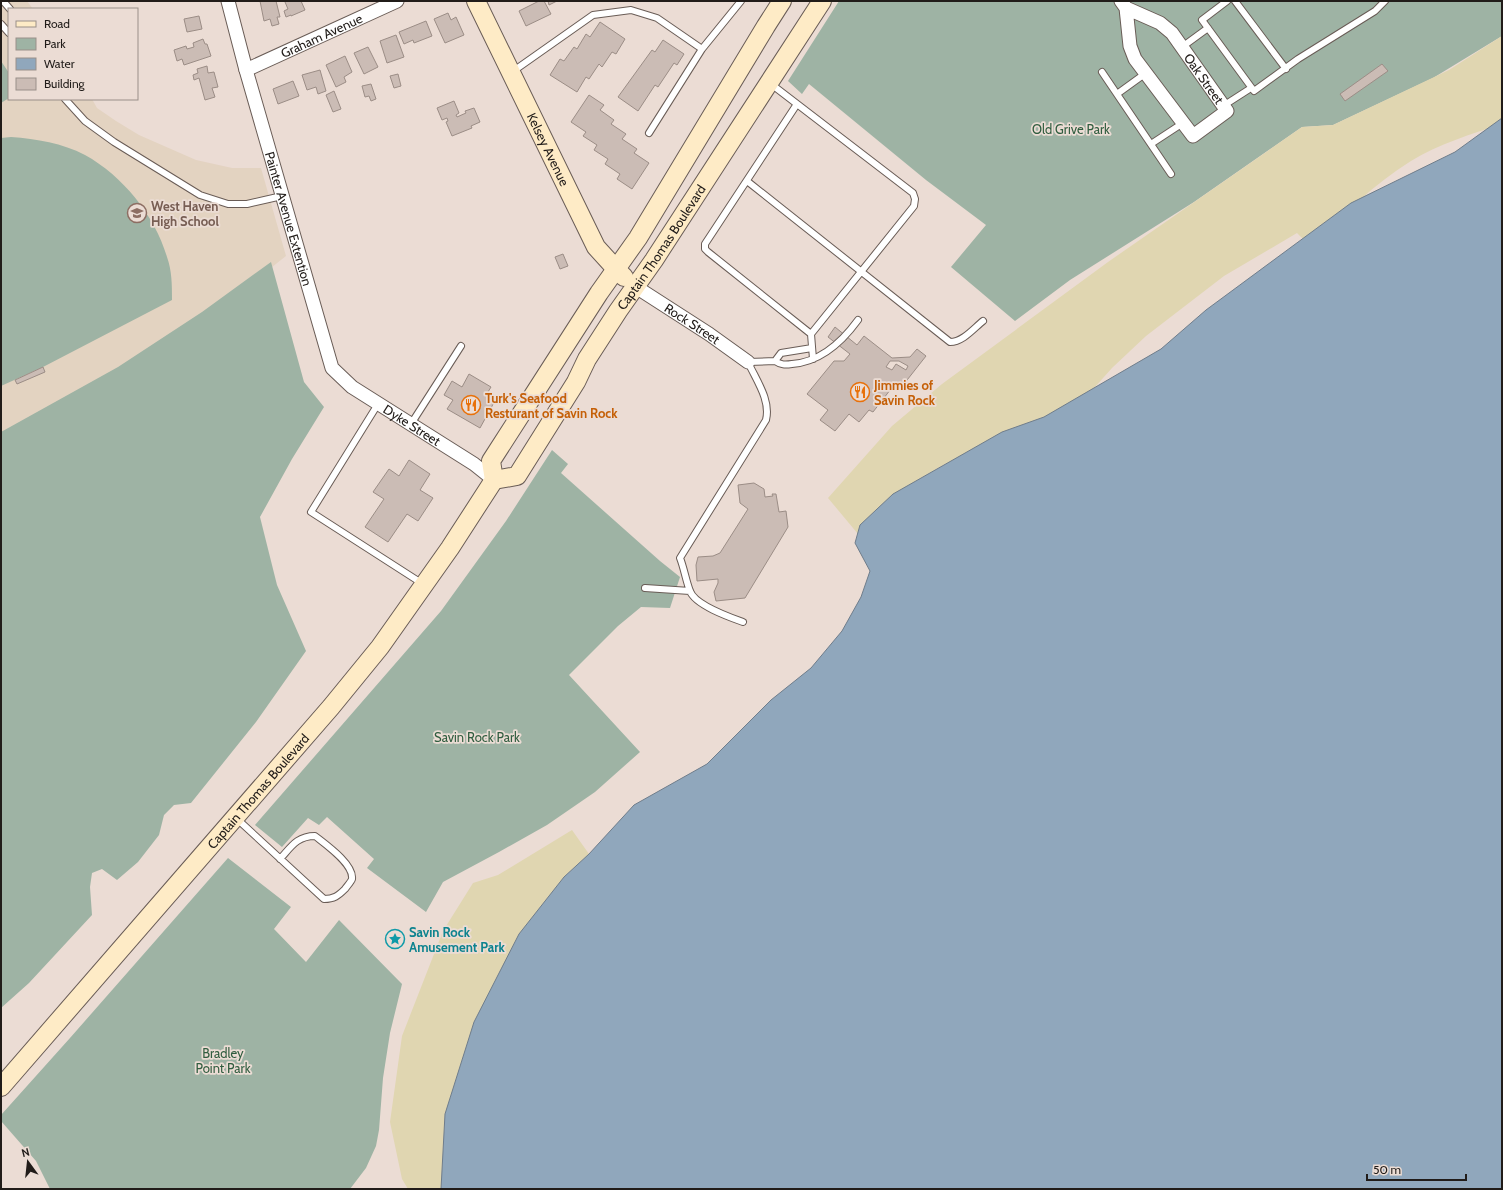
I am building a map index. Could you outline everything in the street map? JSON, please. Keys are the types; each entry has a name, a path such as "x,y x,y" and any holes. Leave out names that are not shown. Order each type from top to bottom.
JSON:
{"main road":[{"name":"Kelsey Avenue","path":"476,1 596,247 616,269 636,287"},
{"name":"Captain Thomas Boulevard","path":"1,1087 380,647 450,548 494,480 491,461 599,293 638,238 782,1"},
{"name":"Captain Thomas Boulevard","path":"494,480 516,476 576,382 588,359 657,256 822,1"}],"street":[{"name":"Painter Avenue Extention","path":"228,1 246,70 332,368"},
{"name":"Graham Avenue","path":"246,70 397,1"},
{"name":"Oak Street","path":"1123,4 1160,23 1172,34 1227,111 1193,136 1184,122 1135,59 1130,46 1123,4"},
{"name":"Rock Street","path":"636,287 709,334 748,362"},
{"name":"Dyke Street","path":"332,368 352,387 474,464 494,480"}],"lane":[{"path":"650,133 702,49 741,1"},
{"path":"1227,1 1202,20 1254,91 1298,59 1375,11 1385,1"},
{"path":"1235,1 1286,68"},
{"path":"511,73 593,15 631,10 657,18 702,49"},
{"path":"1,24 8,32"},
{"path":"1182,48 1208,28"},
{"path":"1102,72 1171,174"},
{"path":"1117,94 1146,73"},
{"path":"770,83 913,193 915,199 914,206 811,334 813,359"},
{"path":"1223,106 1251,88"},
{"path":"66,100 86,121 114,142 200,195 228,204 247,204 282,196"},
{"path":"797,104 705,244 705,249 811,334"},
{"path":"1151,144 1184,122"},
{"path":"747,181 950,342 956,342 962,339 983,321"},
{"path":"743,622 722,614 694,598 690,592 680,558 762,427 768,412 763,394 748,362 775,360 782,365 796,364 813,359 834,347 858,320"},
{"path":"411,424 461,346"},
{"path":"775,360 781,353 812,348"},
{"path":"378,404 311,512 424,585"},
{"path":"645,588 690,592"},
{"path":"235,817 280,859 324,899 332,899 338,896 352,880 352,873 349,865 315,836 306,836 299,839 280,859"}],"shaded area":[{"name":"West Haven High School","path":"1,1 27,1 32,8 8,8 8,100 93,100 97,108 139,135 196,160 232,168 261,168 286,256 224,305 1,437"}],"green space":[{"name":"Old Grive Park","path":"839,1 1502,1 1502,36 1433,78 1333,125 1302,127 1194,202 1070,280 1015,321 951,267 986,225 926,180 809,84 802,94 788,81"},
{"path":"1,61 8,72 8,99 1,103"},
{"path":"11,137 49,142 67,147 85,155 112,174 136,198 146,212 162,242 170,268 172,300 43,367 1,386 1,138"},
{"path":"271,262 304,382 324,407 292,459 260,517 277,585 306,651 256,722 191,803 174,805 164,815 159,835 138,862 117,880 102,869 92,873 90,887 92,915 29,983 1,1008 1,432 118,367 202,312"},
{"name":"Savin Rock Park","path":"552,450 568,464 561,473 680,577 670,608 641,607 618,626 569,675 640,752 595,792 547,825 443,882 426,912 367,868 374,859 327,817 319,825 308,818 282,847 255,825 441,611 506,521"},
{"name":"Bradley Point Park","path":"228,858 291,907 274,929 306,962 339,920 402,984 390,1033 383,1078 379,1130 376,1146 366,1168 350,1189 50,1189 36,1161 1,1121 1,1115"}],"sand":[{"path":"1502,36 1502,124 1444,144 1411,161 1371,190 1310,246 1297,233 1224,276 1146,336 1112,368 1078,406 945,464 916,481 904,490 863,540 828,498 892,426 942,384 1108,262 1302,127 1333,125 1449,70"},
{"path":"572,830 589,854 564,877 445,1114 441,1189 408,1189 402,1179 390,1122 402,1036 443,931 473,883 498,875"}],"water":[{"path":"1502,118 1502,1189 441,1189 445,1114 474,1022 519,934 564,877 589,854 634,805 707,764 771,700 811,668 842,631 861,597 870,571 855,543 860,525 893,494 1002,432 1044,417 1161,349 1206,310 1351,203 1455,152"}],"building":[{"path":"260,1 276,1 280,17 277,17 279,24 272,26 270,19 264,21"},
{"path":"301,1 305,10 286,17 284,11 288,9 285,2"},
{"path":"539,1 544,1 551,14 526,26 519,11"},
{"path":"548,1 557,1 549,5"},
{"path":"448,13 451,20 456,17 464,35 445,43 434,19"},
{"path":"199,16 202,29 187,32 184,19"},
{"path":"426,21 432,36 414,43 413,40 404,44 399,32"},
{"path":"600,22 625,39 616,54 612,52 602,67 599,64 589,79 586,77 577,92 550,75 560,59 564,61 574,47 577,49 586,34 590,37"},
{"path":"396,35 404,57 387,63 380,41"},
{"path":"203,39 205,44 207,44 211,56 184,65 182,59 177,61 174,50 186,46 187,49 194,47 193,43"},
{"path":"663,40 684,54 677,65 674,63 658,87 655,85 638,111 618,97 652,50 655,52"},
{"path":"368,47 378,67 364,74 354,53"},
{"path":"345,56 352,72 344,77 346,82 336,87 326,65"},
{"path":"1382,64 1388,71 1345,101 1340,94"},
{"path":"207,66 208,73 214,72 218,87 212,88 215,97 205,100 199,78 194,80 193,75 198,73 197,69"},
{"path":"320,70 326,91 318,94 316,87 307,90 302,75"},
{"path":"398,74 401,86 394,88 390,76"},
{"path":"293,81 299,96 278,104 273,89"},
{"path":"371,84 376,99 371,101 369,96 365,97 362,86"},
{"path":"334,91 341,109 333,112 326,95"},
{"path":"589,95 604,105 600,110 614,120 611,124 626,134 622,139 637,149 634,153 649,163 632,189 617,179 620,174 605,164 608,159 594,150 597,145 583,136 586,132 571,122"},
{"path":"454,101 459,113 456,115 457,117 466,113 465,111 474,108 480,122 471,126 472,128 452,136 446,122 448,121 447,118 442,120 437,108"},
{"path":"563,254 568,266 560,269 555,257"},
{"path":"835,327 857,345 864,336 892,358 910,357 917,349 926,356 900,389 894,385 873,412 869,410 859,422 849,414 835,431 820,420 828,410 807,394 834,361 844,361 850,354 828,337","holes":["890,361 899,361 908,366 906,370 896,364 892,370 886,367"]},
{"path":"43,367 45,372 17,384 15,380"},
{"path":"469,374 491,387 488,392 497,397 480,428 447,409 453,400 444,395 452,381 462,387"},
{"path":"409,460 430,474 420,490 433,498 418,521 407,514 388,542 365,527 384,499 373,492 389,469 399,476"},
{"path":"754,483 764,489 765,497 776,494 779,512 786,511 788,527 745,598 716,601 714,592 718,579 697,581 696,565 698,557 713,556 720,553 748,509 740,503 738,485"}],"place":[{"name":"West Haven High School","path":"137,213"},
{"name":"Jimmies of Savin Rock","path":"860,392"},
{"name":"Turk's Seafood Resturant of Savin Rock","path":"471,405"},
{"name":"Savin Rock Amusement Park","path":"395,939"}]}
